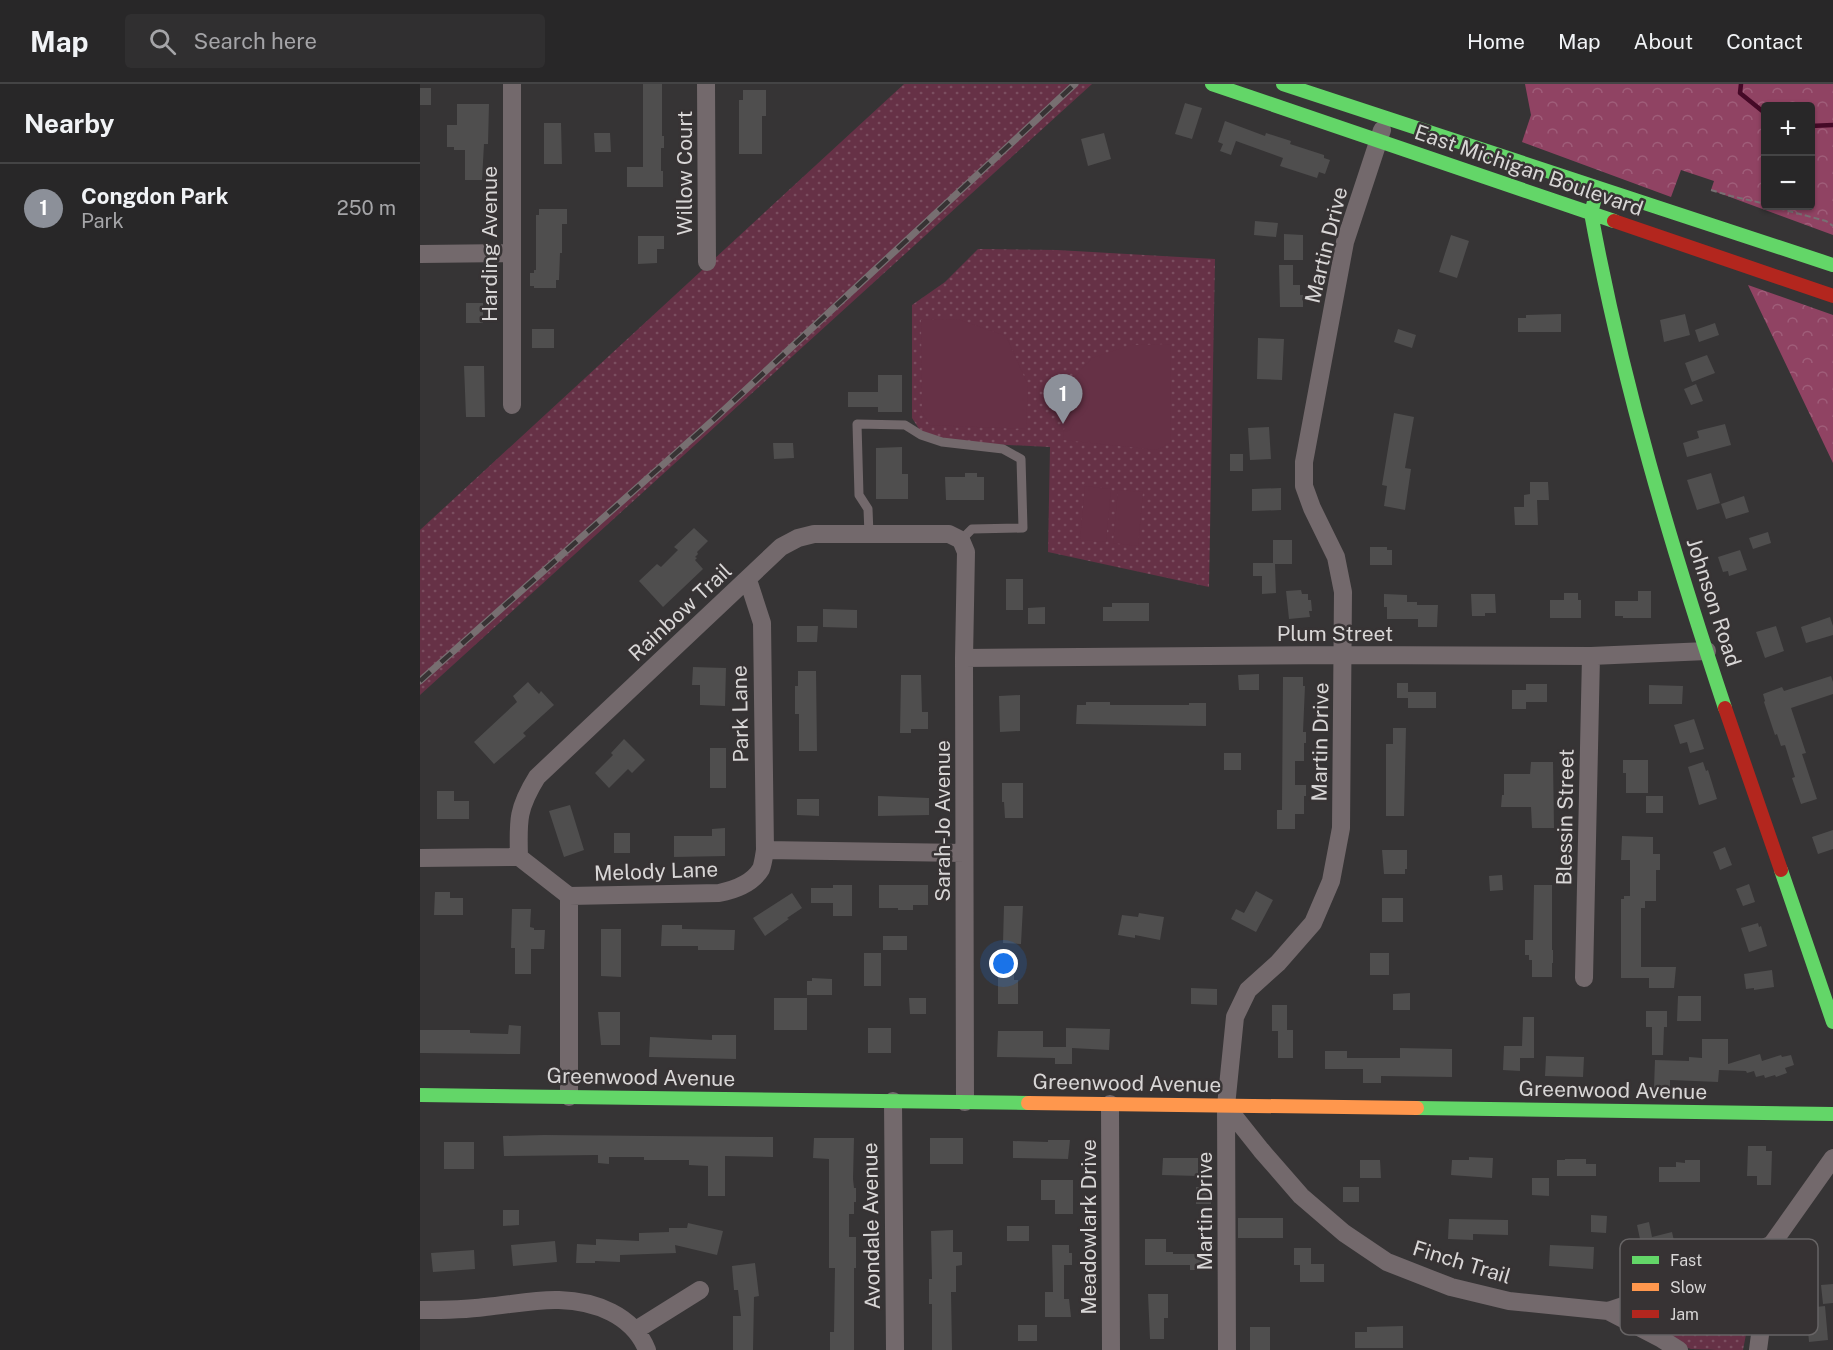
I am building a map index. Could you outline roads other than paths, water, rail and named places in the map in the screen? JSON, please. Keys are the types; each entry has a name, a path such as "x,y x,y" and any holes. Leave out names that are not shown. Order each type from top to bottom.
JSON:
{"main road":[{"name":"East Michigan Boulevard","path":"1212,84 1833,296"},
{"name":"East Michigan Boulevard","path":"1283,84 1833,265"},
{"name":"Johnson Road","path":"1599,187 1591,213 1617,345 1656,489 1707,651 1833,1022"},
{"name":"Greenwood Avenue","path":"420,1095 1833,1114"}],"street":[{"name":"Harding Avenue","path":"512,84 512,405"},
{"name":"Willow Court","path":"706,84 707,262"},
{"name":"Martin Drive","path":"1227,1350 1226,1106 1234,1017 1248,990 1278,963 1314,923 1331,881 1341,828 1343,592 1336,557 1304,486 1304,462 1346,242 1387,117"},
{"path":"420,254 511,253"},
{"name":"Rainbow Trail","path":"519,857 518,819 525,796 537,777 781,547 798,538 814,534 949,534 961,540"},
{"name":"Sarah-Jo Avenue","path":"961,540 966,552 964,658 965,1102"},
{"name":"Park Lane","path":"748,580 762,623 765,850"},
{"name":"Plum Street","path":"964,658 1343,655 1591,657 1707,651"},
{"name":"Blessin Street","path":"1584,978 1591,657"},
{"path":"765,850 964,853"},
{"name":"Melody Lane","path":"519,857 569,896 719,893 738,889 751,880 761,868 765,850"},
{"path":"420,858 519,857"},
{"path":"569,896 569,1097"},
{"name":"Avondale Avenue","path":"892,1101 895,1350"},
{"name":"Meadowlark Drive","path":"1110,1104 1111,1350"},
{"name":"Finch Trail","path":"1226,1106 1301,1196 1344,1233 1387,1262 1451,1287 1509,1301 1608,1311 1620,1307"},
{"path":"1776,1239 1833,1158"},
{"path":"636,1330 700,1290"},
{"path":"420,1310 461,1310 559,1300 587,1303 605,1308 622,1318 636,1330 647,1350"},
{"path":"1608,1311 1620,1317"},
{"path":"1654,1335 1678,1350"},
{"path":"1758,1350 1760,1335"}],"lane":[{"path":"869,534 868,509 859,495 857,424 905,425 921,435 942,442 1003,448 1021,459 1023,528 972,529 961,540"}],"waterway":[{"path":"1741,84 1740,93 1761,110"},
{"path":"1815,126 1833,125"}],"railway":[{"path":"420,681 712,421 1075,84"}],"place":[{"name":"Congdon Park","path":"1063,424"}]}
